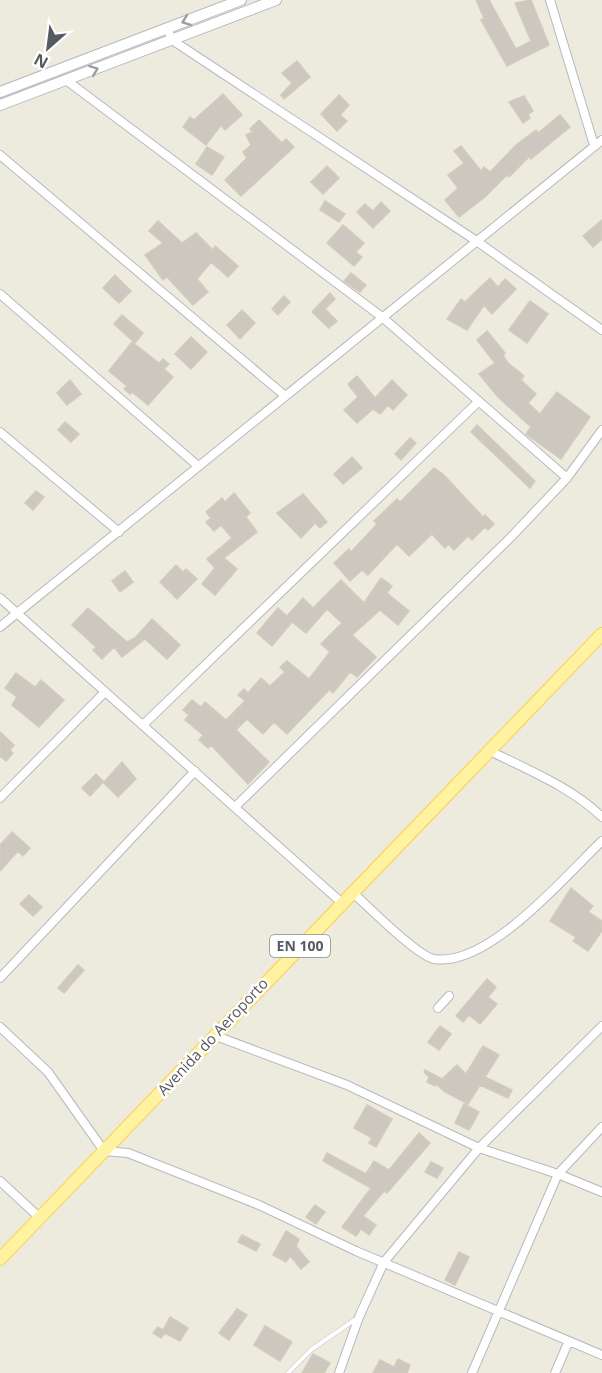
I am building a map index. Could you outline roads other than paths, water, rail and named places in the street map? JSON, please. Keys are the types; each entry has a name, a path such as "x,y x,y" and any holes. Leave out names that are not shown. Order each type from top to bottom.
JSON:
{"main road":[{"name":"Avenida do Aeroporto","path":"0,1259 216,1036 260,986 602,634"}],"street":[{"path":"0,92 241,0"},
{"path":"0,105 276,0"},
{"path":"0,627 598,142 550,0"},
{"path":"167,28 172,40 475,240 602,330"},
{"path":"66,80 382,317 567,478"},
{"path":"0,155 284,395"},
{"path":"0,294 198,466"},
{"path":"142,725 479,401"},
{"path":"235,807 567,478 594,445 602,430"},
{"path":"0,432 118,532"},
{"path":"0,598 342,903"},
{"path":"0,798 105,692"},
{"path":"490,750 589,804 602,817"},
{"path":"0,978 195,771"},
{"path":"352,892 413,947 432,959 461,957 482,948 513,927 602,841"},
{"path":"438,1008 449,996"},
{"path":"339,1373 359,1317 384,1262 479,1148 602,1026"},
{"path":"0,1027 48,1072 104,1151 128,1153 248,1200 497,1312 602,1355"},
{"path":"216,1036 347,1085 479,1148 602,1191"},
{"path":"472,1373 558,1174 602,1127"},
{"path":"0,1181 40,1218"},
{"path":"555,1373 568,1343"}],"lane":[{"path":"288,1373 312,1348 359,1317"}]}
